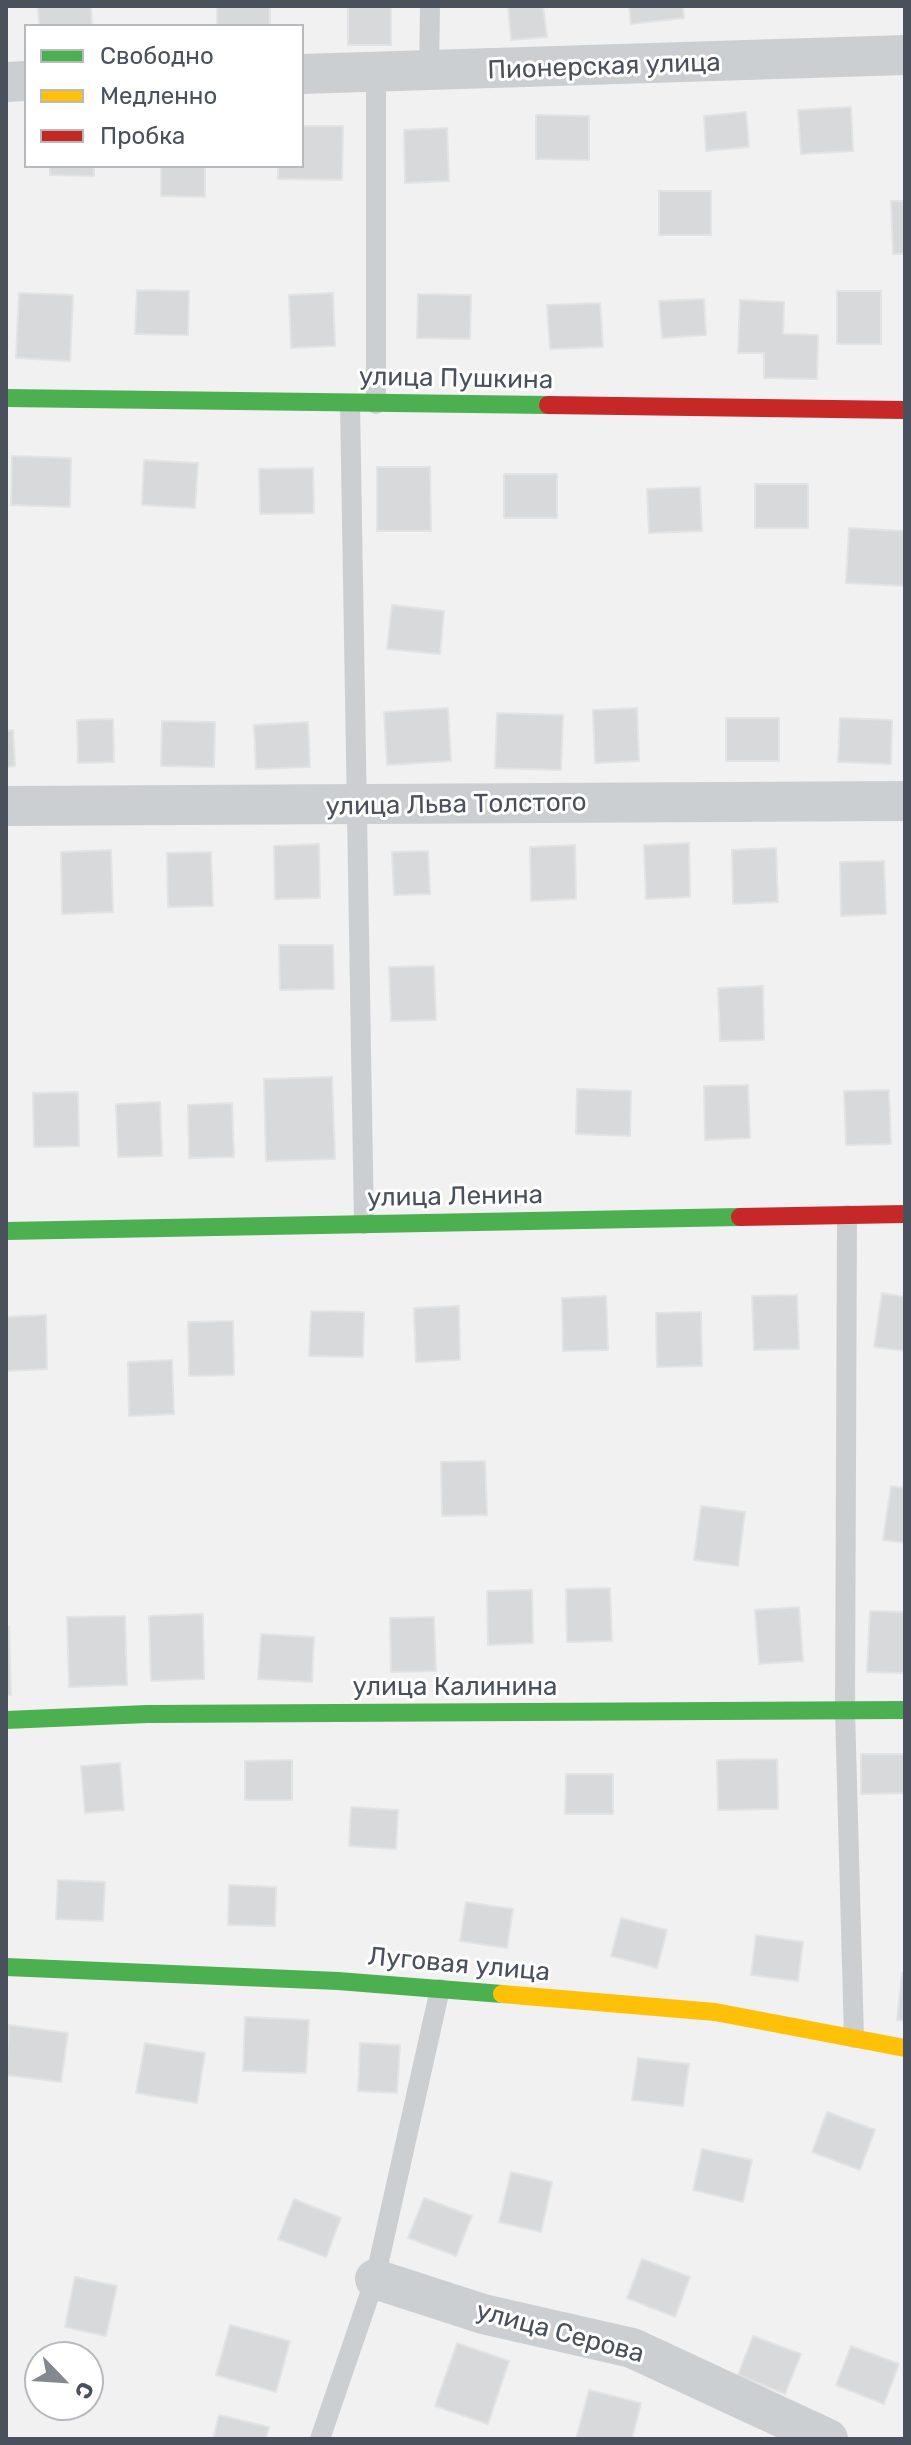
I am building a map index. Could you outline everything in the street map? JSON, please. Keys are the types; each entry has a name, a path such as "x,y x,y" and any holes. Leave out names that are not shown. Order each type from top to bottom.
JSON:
{"street":[{"name":"Пионерская улица","path":"304,74 905,55"},
{"name":"улица Пушкина","path":"6,398 905,410"},
{"name":"улица Льва Толстого","path":"6,806 358,807 905,801"},
{"name":"улица Ленина","path":"6,1231 905,1214"},
{"name":"улица Калинина","path":"6,1720 163,1714 905,1710"},
{"name":"Луговая улица","path":"6,1967 338,1981 715,2012 905,2048"},
{"name":"улица Серова","path":"375,2279 483,2314 632,2348 828,2439"}],"lane":[{"path":"429,72 430,6"},
{"path":"376,73 376,404"},
{"path":"350,404 364,1224"},
{"path":"847,1215 845,1711 854,2038"},
{"path":"320,2439 375,2279 440,1989"}],"building":[{"path":"38,6 91,6 92,24 39,24"},
{"path":"217,6 270,6 270,24 217,24"},
{"path":"348,6 391,6 391,45 348,45"},
{"path":"508,6 543,6 547,37 511,40"},
{"path":"629,6 683,6 684,18 631,24"},
{"path":"851,107 853,151 801,154 798,110"},
{"path":"746,112 749,147 706,151 704,116"},
{"path":"536,115 589,116 589,160 536,159"},
{"path":"304,126 343,126 342,180 278,179 278,168 304,168"},
{"path":"447,128 449,181 405,183 404,130"},
{"path":"50,168 94,168 94,176 50,175"},
{"path":"161,168 205,168 205,197 161,196"},
{"path":"659,191 711,191 711,235 659,235"},
{"path":"891,201 905,201 905,254 893,254"},
{"path":"137,290 189,291 188,335 135,334"},
{"path":"837,291 881,291 881,344 837,344"},
{"path":"19,293 73,295 70,361 16,358"},
{"path":"333,293 335,346 291,348 289,295"},
{"path":"418,294 471,295 470,339 417,338"},
{"path":"704,299 706,335 662,338 659,301"},
{"path":"740,300 784,302 783,334 818,335 817,379 764,378 764,353 738,353"},
{"path":"600,303 603,347 550,349 547,305"},
{"path":"12,456 71,458 70,507 11,505"},
{"path":"144,460 198,463 195,508 142,505"},
{"path":"377,467 430,467 431,531 377,531"},
{"path":"313,468 314,513 260,514 259,469"},
{"path":"504,474 557,474 557,518 504,518"},
{"path":"755,484 808,484 808,528 755,528"},
{"path":"700,487 702,531 649,533 647,489"},
{"path":"849,528 905,531 905,586 846,583"},
{"path":"392,605 444,611 440,654 387,649"},
{"path":"448,708 451,761 387,765 384,712"},
{"path":"637,708 639,761 595,763 593,710"},
{"path":"497,713 563,715 561,770 495,768"},
{"path":"726,718 779,718 779,761 726,761"},
{"path":"840,718 892,720 891,764 838,762"},
{"path":"113,719 114,762 78,763 77,720"},
{"path":"162,721 215,722 214,767 161,766"},
{"path":"308,722 310,767 256,769 254,725"},
{"path":"13,730 15,766 6,767 6,731"},
{"path":"689,843 690,897 646,899 644,845"},
{"path":"319,844 320,898 275,899 274,846"},
{"path":"575,845 576,899 531,901 530,847"},
{"path":"776,848 778,902 733,904 732,850"},
{"path":"111,850 113,912 62,914 61,852"},
{"path":"428,851 430,894 394,895 392,852"},
{"path":"211,852 213,906 168,907 167,853"},
{"path":"884,861 886,914 841,916 840,862"},
{"path":"279,945 333,945 334,989 280,990"},
{"path":"434,966 436,1020 391,1021 389,967"},
{"path":"763,986 764,1040 720,1041 718,988"},
{"path":"332,1077 335,1159 266,1161 264,1079"},
{"path":"748,1085 750,1138 705,1140 704,1086"},
{"path":"577,1089 631,1091 630,1136 576,1134"},
{"path":"889,1090 891,1144 846,1145 844,1091"},
{"path":"78,1092 79,1146 34,1147 33,1093"},
{"path":"160,1102 162,1156 118,1157 116,1104"},
{"path":"232,1103 234,1157 189,1158 188,1105"},
{"path":"882,1293 905,1297 905,1351 874,1347"},
{"path":"797,1295 799,1349 754,1350 752,1296"},
{"path":"606,1296 608,1350 563,1351 562,1298"},
{"path":"459,1306 460,1360 416,1362 414,1308"},
{"path":"311,1311 364,1312 363,1357 309,1356"},
{"path":"701,1312 702,1366 657,1367 656,1313"},
{"path":"46,1315 47,1369 6,1371 6,1317"},
{"path":"233,1321 234,1375 189,1376 188,1322"},
{"path":"172,1360 174,1414 129,1416 128,1362"},
{"path":"485,1461 487,1515 442,1516 441,1462"},
{"path":"891,1486 905,1488 905,1543 883,1540"},
{"path":"701,1506 745,1512 738,1566 694,1560"},
{"path":"610,1588 612,1641 567,1642 566,1589"},
{"path":"532,1590 533,1643 488,1645 487,1591"},
{"path":"799,1607 803,1661 759,1664 755,1610"},
{"path":"870,1611 905,1612 905,1673 867,1672"},
{"path":"203,1614 204,1679 151,1681 149,1616"},
{"path":"125,1616 127,1685 69,1687 67,1617"},
{"path":"434,1617 436,1671 391,1672 390,1618"},
{"path":"6,1627 9,1627 11,1695 6,1695"},
{"path":"261,1634 314,1637 312,1682 258,1679"},
{"path":"861,1754 905,1754 905,1793 861,1794"},
{"path":"777,1759 778,1809 718,1810 717,1760"},
{"path":"292,1760 292,1800 245,1800 245,1761"},
{"path":"120,1763 124,1810 85,1813 81,1766"},
{"path":"566,1774 613,1774 613,1814 565,1814"},
{"path":"351,1807 398,1810 396,1849 349,1846"},
{"path":"58,1880 105,1882 103,1921 56,1919"},
{"path":"229,1885 276,1887 275,1926 228,1925"},
{"path":"466,1902 513,1909 507,1948 460,1941"},
{"path":"621,1918 667,1930 657,1968 611,1956"},
{"path":"756,1935 803,1942 798,1981 751,1975"},
{"path":"902,1973 905,1974 905,2021 897,2020"},
{"path":"245,2017 309,2020 306,2073 243,2071"},
{"path":"9,2025 68,2033 61,2082 6,2075"},
{"path":"145,2043 205,2053 197,2103 136,2093"},
{"path":"360,2043 400,2045 397,2093 358,2091"},
{"path":"638,2058 689,2064 683,2106 632,2100"},
{"path":"827,2112 875,2130 860,2170 812,2152"},
{"path":"702,2149 752,2160 743,2202 693,2190"},
{"path":"511,2172 552,2182 541,2232 499,2222"},
{"path":"424,2198 472,2216 456,2256 408,2238"},
{"path":"294,2199 341,2218 326,2257 278,2239"},
{"path":"642,2259 690,2277 675,2317 627,2298"},
{"path":"75,2277 117,2286 106,2336 65,2327"},
{"path":"230,2325 290,2341 276,2392 216,2375"},
{"path":"753,2336 801,2354 785,2394 738,2375"},
{"path":"457,2343 509,2361 488,2424 435,2406"},
{"path":"851,2346 899,2364 884,2404 836,2385"},
{"path":"589,2390 641,2403 632,2439 576,2439"},
{"path":"219,2415 269,2427 266,2439 213,2439"}],"traffic: fast":[{"path":"6,398 548,405"},
{"path":"6,1231 740,1217"},
{"path":"6,1720 147,1714 905,1710"},
{"path":"6,1967 338,1981 502,1994"}],"traffic: slow":[{"path":"502,1994 715,2012 905,2048"}],"traffic: jam":[{"path":"548,405 905,410"},
{"path":"740,1217 905,1214"}]}
